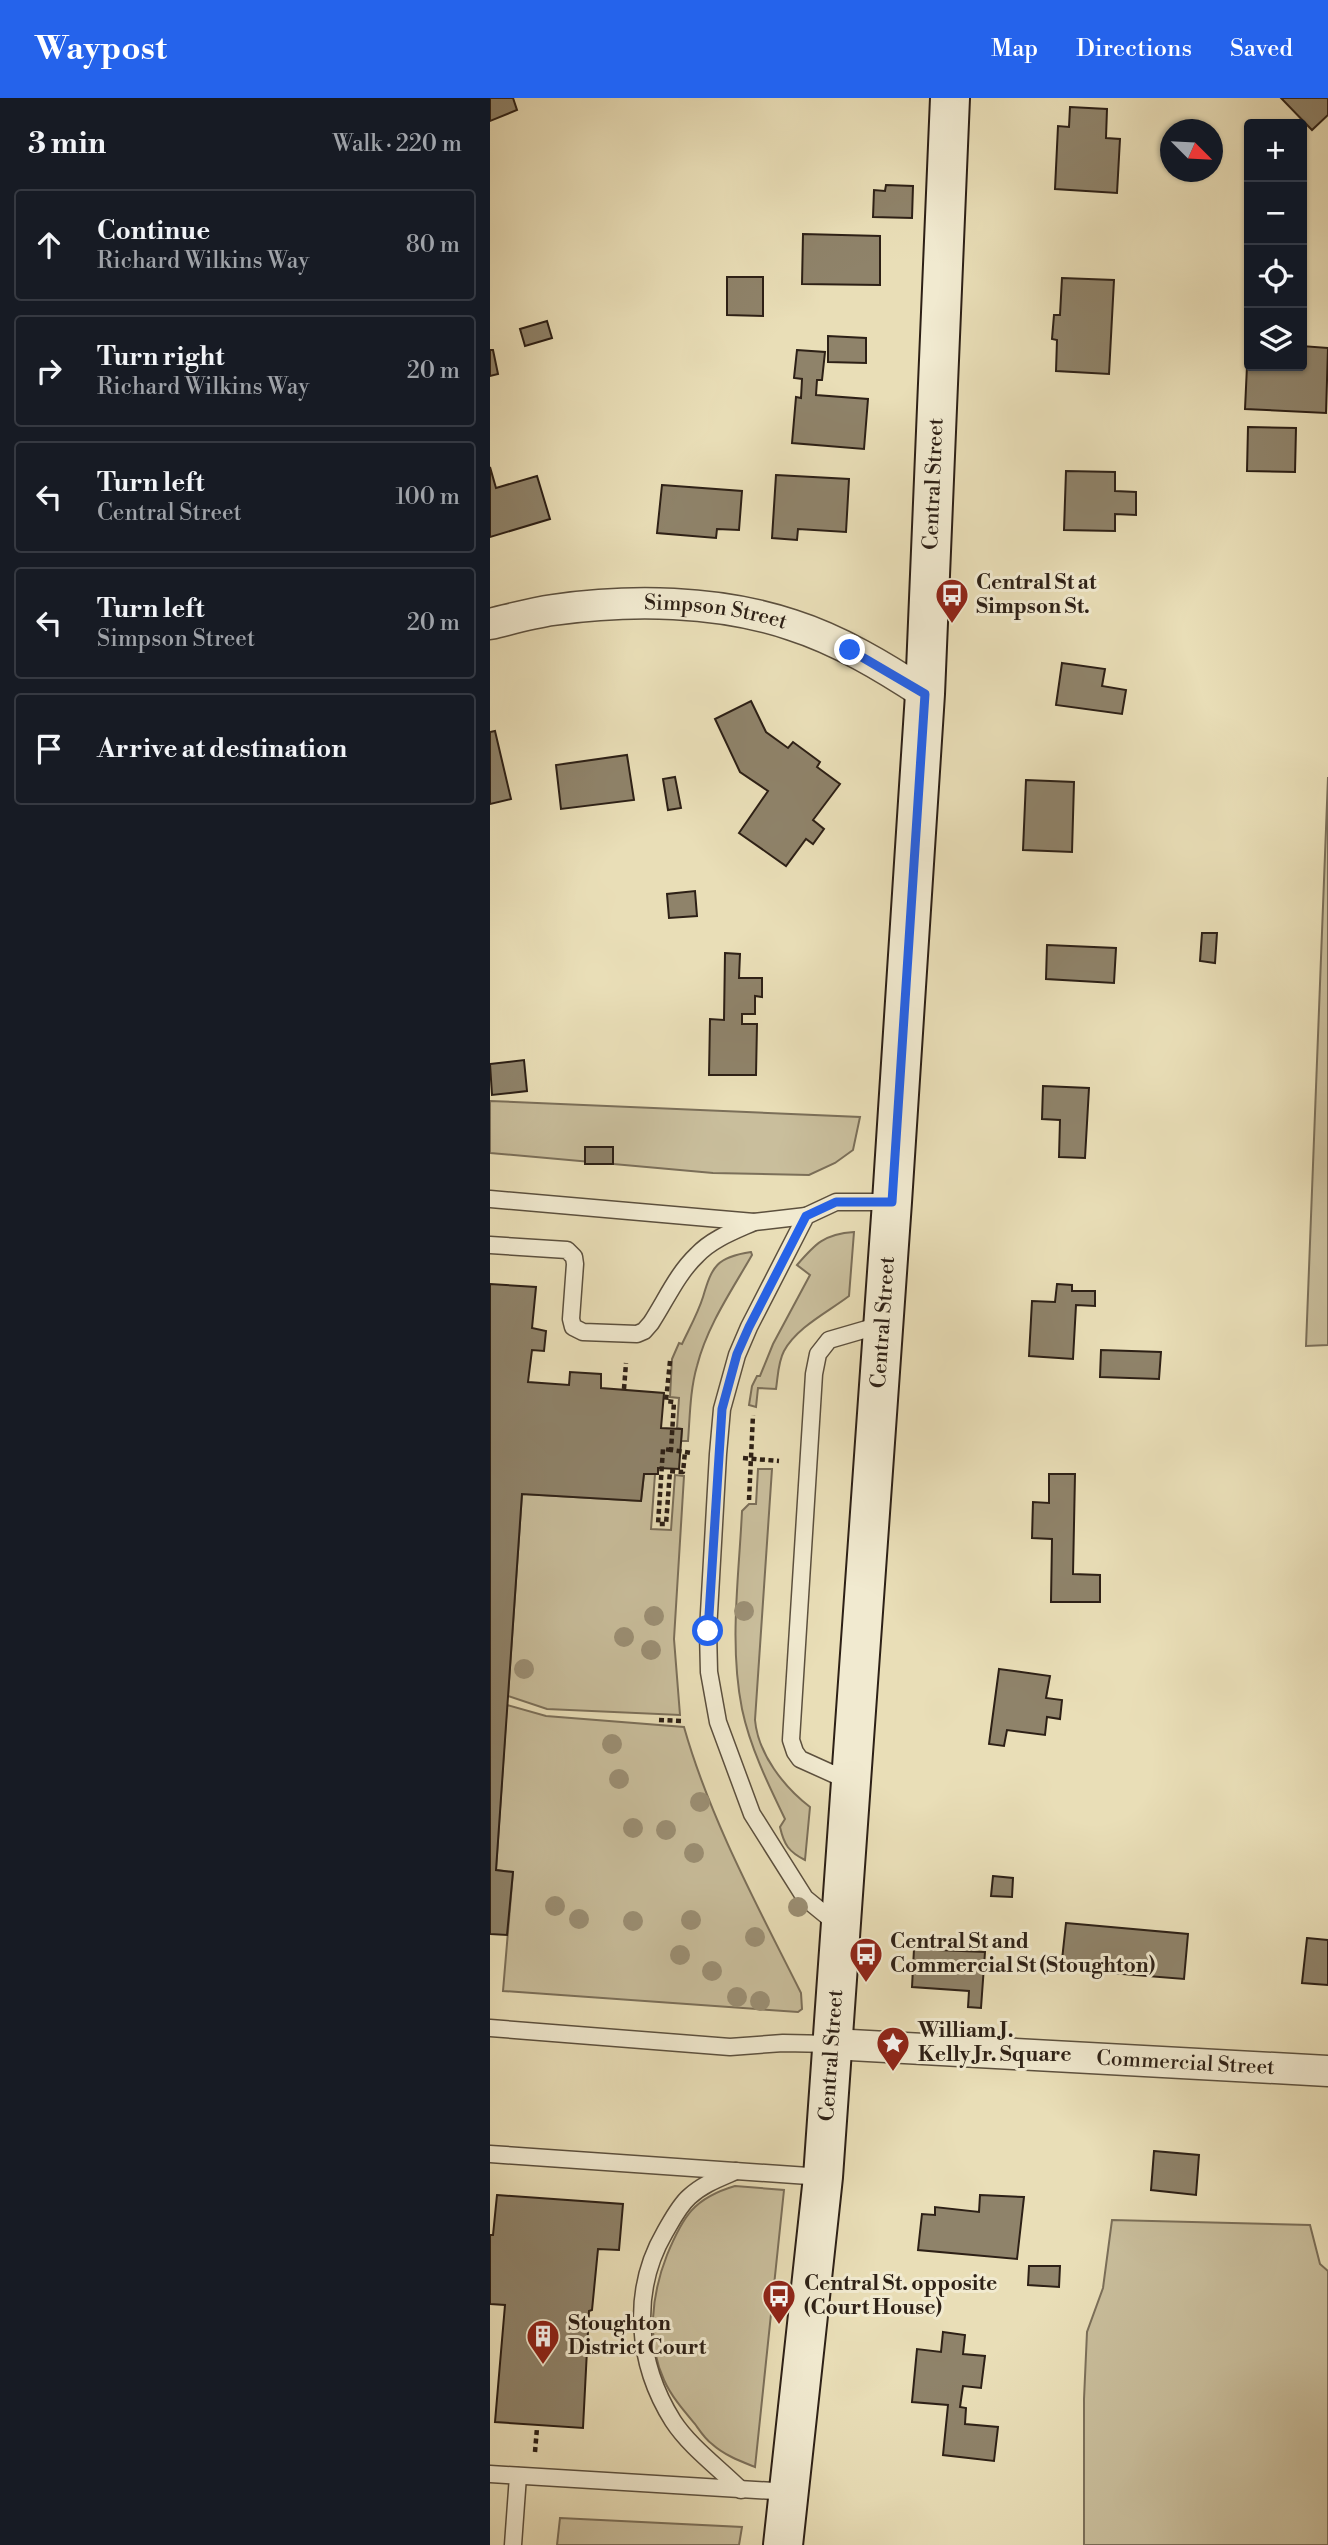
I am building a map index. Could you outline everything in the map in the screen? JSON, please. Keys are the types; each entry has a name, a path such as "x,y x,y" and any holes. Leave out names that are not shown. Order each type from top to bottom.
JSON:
{"main road":[{"name":"Central Street","path":"783,2545 823,2177 884,1324 925,694 950,98"}],"street":[{"name":"Simpson Street","path":"490,624 553,610 646,602 715,607 792,625 850,650 925,694"},
{"name":"Commercial Street","path":"832,2044 1328,2071"}],"lane":[{"path":"490,1199 754,1222 806,1216 836,1202 892,1202"},
{"path":"806,1216 737,1354 722,1409 708,1631 709,1672 718,1722 752,1814 805,1898 842,1928"},
{"path":"490,1245 567,1250 574,1257 575,1264 571,1319 573,1327 583,1332 637,1334 644,1331 685,1268 698,1253 715,1241 754,1222"},
{"path":"852,1783 800,1759 794,1752 792,1740 814,1374 818,1354 829,1340 884,1324"},
{"path":"490,2028 730,2047 783,2043 832,2044"},
{"path":"490,2154 823,2177"},
{"path":"736,2171 700,2189 689,2197 677,2212 653,2258 647,2277 641,2318 652,2378 674,2423 690,2442 741,2490"},
{"path":"490,2474 790,2492"},
{"path":"513,2545 518,2476"}],"path":[{"path":"670,1361 666,1401 674,1402 671,1450"},
{"path":"624,1389 626,1363"},
{"path":"749,1500 753,1415"},
{"path":"663,1450 671,1450 687,1452 683,1472 670,1471 666,1524 658,1524 663,1450"},
{"path":"751,1459 779,1461"},
{"path":"659,1720 682,1721"},
{"path":"535,2451 537,2428"}],"shaded area":[{"path":"1328,777 1328,1345 1306,1346"},
{"path":"490,1101 860,1117 853,1150 835,1163 809,1175 713,1173 490,1153"},
{"path":"854,1232 849,1296 813,1320 790,1342 782,1355 776,1389 758,1388 756,1407 749,1405 752,1386 757,1376 760,1376 773,1344 810,1275 797,1265 821,1241 835,1235"},
{"path":"751,1252 752,1255 701,1351 693,1384 688,1441 681,1441 682,1429 677,1428 679,1398 670,1397 672,1359 693,1321 713,1270 723,1260"},
{"path":"758,1469 772,1469 755,1720 761,1745 774,1769 791,1790 810,1807 805,1860 791,1851 783,1839 780,1827 785,1819 750,1737 738,1684 735,1635 742,1511 749,1504 756,1504"},
{"path":"644,1474 655,1474 651,1529 671,1530 675,1475 684,1476 674,1639 680,1715 547,1709 508,1696 522,1494 641,1501"},
{"path":"507,1705 546,1716 684,1727 721,1829 801,1993 802,2009 798,2012 503,1991 513,1872 496,1870"},
{"path":"735,2186 784,2190 755,2467 727,2455 709,2442 678,2403 658,2365 653,2333 658,2285 667,2255 679,2229 692,2210 709,2196"},
{"path":"1112,2220 1310,2225 1320,2264 1328,2271 1328,2545 1084,2545 1087,2332 1103,2288"},
{"path":"560,2518 742,2527 739,2545 557,2545"}],"building":[{"path":"490,98 513,98 517,110 490,121"},
{"path":"1281,98 1328,98 1328,115 1312,130 1307,125 1307,119 1301,119"},
{"path":"1070,107 1107,109 1106,138 1120,139 1117,193 1055,189 1058,126 1069,127"},
{"path":"886,185 913,186 912,218 873,217 874,190 885,191"},
{"path":"803,234 880,236 880,285 802,284"},
{"path":"727,277 763,277 763,316 727,315"},
{"path":"1062,278 1114,280 1109,374 1056,371 1057,340 1052,339 1054,315 1060,315"},
{"path":"547,321 552,338 525,346 520,329"},
{"path":"828,336 866,338 866,363 828,362"},
{"path":"1307,346 1328,348 1326,413 1245,409 1247,371 1307,371"},
{"path":"490,350 493,350 498,374 490,376"},
{"path":"797,350 825,352 822,380 817,380 816,395 868,399 864,449 792,443 796,397 801,398 802,379 794,378"},
{"path":"1248,427 1296,428 1295,472 1247,471"},
{"path":"490,467 496,488 537,476 550,519 490,537"},
{"path":"1066,471 1115,472 1115,491 1136,492 1136,515 1115,514 1115,531 1064,530"},
{"path":"776,475 849,479 846,532 798,529 797,540 772,538"},
{"path":"662,485 742,491 739,530 717,529 716,538 657,533"},
{"path":"1062,663 1105,669 1102,686 1126,690 1122,714 1056,705"},
{"path":"751,701 766,732 788,748 793,742 820,762 817,767 840,784 813,820 824,829 813,844 806,839 786,866 739,833 768,791 740,772 715,719"},
{"path":"495,731 511,799 490,804 490,732"},
{"path":"627,755 634,800 561,809 556,765"},
{"path":"675,777 681,808 668,810 663,779"},
{"path":"1026,780 1074,782 1072,852 1023,850"},
{"path":"695,891 697,916 669,918 667,894"},
{"path":"1202,933 1217,933 1215,963 1200,961"},
{"path":"1047,945 1116,948 1114,983 1046,979"},
{"path":"725,953 740,954 739,978 762,978 762,997 755,996 755,1014 742,1014 742,1024 757,1024 756,1075 709,1075 710,1019 724,1020"},
{"path":"524,1060 527,1091 492,1095 490,1064"},
{"path":"1043,1086 1089,1088 1085,1158 1059,1157 1060,1120 1042,1119"},
{"path":"585,1147 613,1147 613,1164 585,1164"},
{"path":"490,1284 536,1287 532,1328 546,1331 544,1351 532,1350 528,1382 569,1385 570,1372 601,1374 601,1388 664,1393 661,1428 682,1429 679,1469 658,1468 658,1474 644,1474 641,1501 522,1494 496,1870 513,1872 507,1935 490,1934"},
{"path":"1057,1284 1072,1285 1072,1291 1095,1291 1095,1306 1076,1305 1073,1359 1029,1356 1032,1301 1055,1302"},
{"path":"1101,1350 1161,1352 1159,1379 1100,1377"},
{"path":"1049,1474 1075,1474 1073,1574 1100,1575 1100,1602 1051,1602 1052,1539 1032,1538 1033,1502 1049,1503"},
{"path":"999,1669 1050,1676 1046,1698 1062,1700 1060,1719 1047,1717 1045,1735 1007,1730 1004,1746 989,1744"},
{"path":"993,1876 1013,1878 1012,1897 991,1896"},
{"path":"1066,1923 1188,1934 1184,1979 1061,1969"},
{"path":"1307,1938 1328,1940 1328,1985 1302,1983"},
{"path":"914,1949 985,1952 981,2008 968,2007 969,1991 912,1987"},
{"path":"1154,2151 1199,2155 1196,2195 1151,2190"},
{"name":"Stoughton District Court","path":"497,2195 623,2204 619,2250 598,2249 592,2310 589,2311 583,2428 495,2422 505,2305 490,2304 490,2235 493,2235"},
{"path":"980,2195 1024,2197 1017,2259 918,2250 922,2214 935,2215 935,2207 979,2212"},
{"path":"1029,2266 1060,2266 1059,2287 1028,2285"},
{"path":"943,2332 965,2335 963,2354 985,2356 981,2388 963,2386 960,2407 966,2408 965,2424 998,2427 994,2461 943,2455 948,2405 912,2402 917,2349 941,2352"}],"place":[{"name":"Central St at Simpson St.","path":"952,625"},
{"name":"Central St and Commercial St (Stoughton)","path":"866,1984"},
{"name":"William J. Kelly Jr. Square","path":"893,2073"},
{"name":"Central St. opposite (Court House)","path":"779,2326"},
{"name":"Stoughton District Court","path":"543,2366"}],"route":[{"path":"708,1631 722,1409 737,1354 806,1216 836,1202 892,1202 925,694 894,673 850,650"}]}
